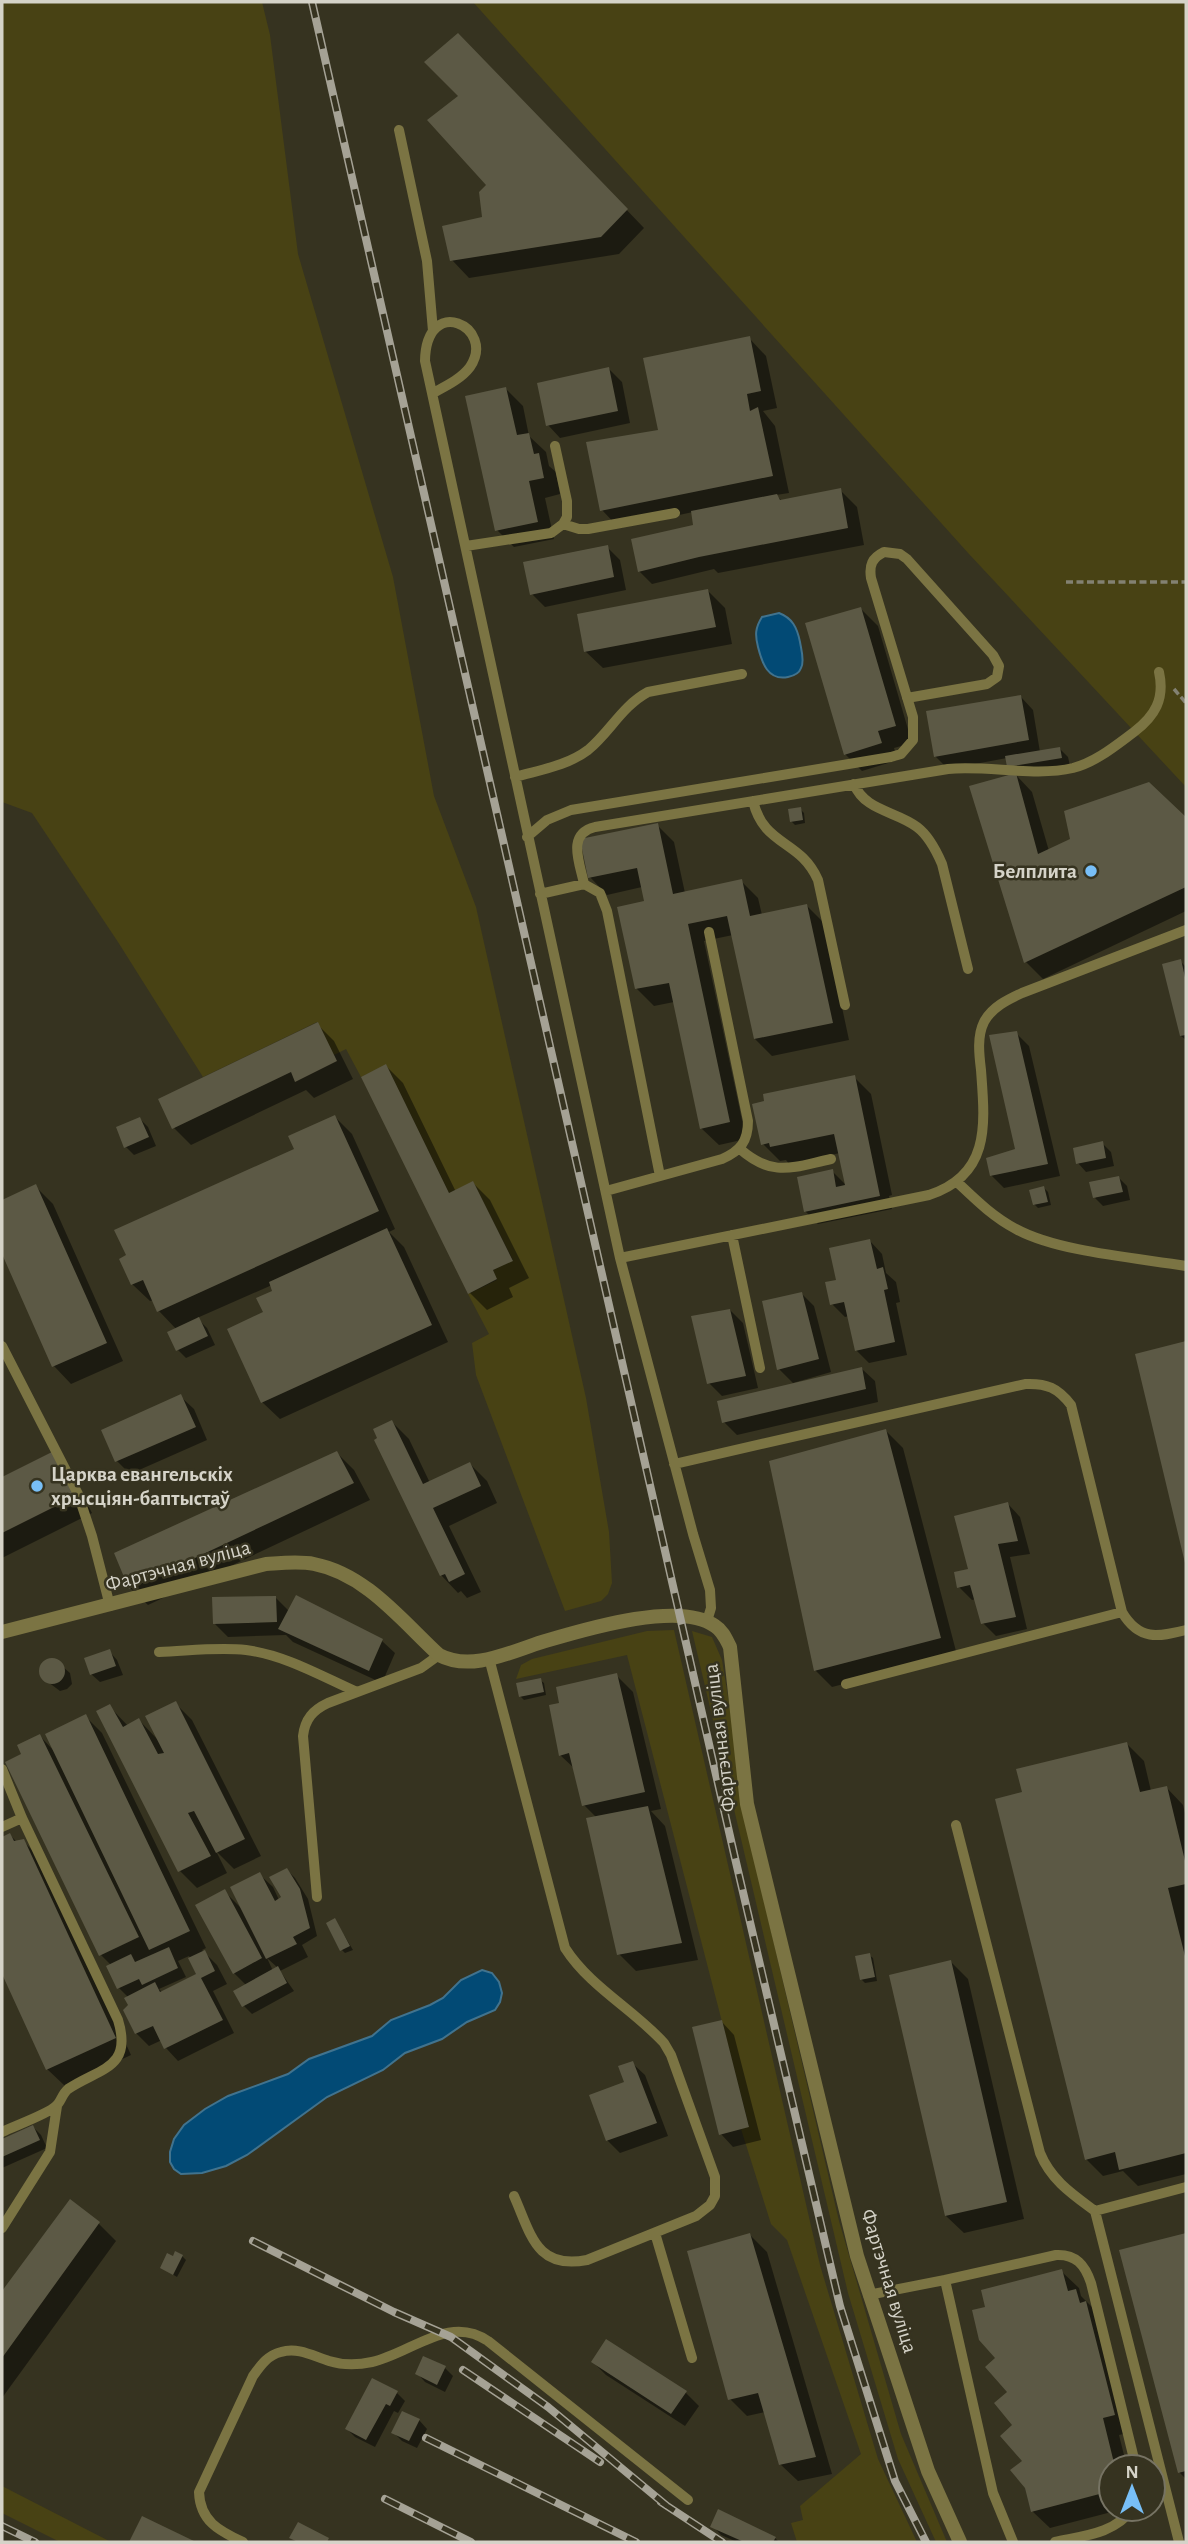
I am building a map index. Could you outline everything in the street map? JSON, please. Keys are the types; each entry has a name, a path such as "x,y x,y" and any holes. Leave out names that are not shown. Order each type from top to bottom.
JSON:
{"street":[{"name":"Фартэчная вуліца","path":"2,1632 266,1564 314,1564 339,1572 364,1585 439,1655"},
{"path":"439,1655 449,1661 461,1663 489,1658 550,1639 645,1617 680,1615 707,1621"},
{"name":"Фартэчная вуліца","path":"707,1621 725,1635 730,1647 747,1804 869,2295 928,2471 960,2542"}],"lane":[{"path":"399,130 427,261 433,331"},
{"path":"433,393 453,382 469,368 475,349 468,329 462,323 443,323 433,331 428,341 425,361 620,1258 692,1534 710,1590 711,1608 707,1621"},
{"path":"466,547 551,533 564,524 567,501 555,446"},
{"path":"564,524 579,530 588,530 675,513"},
{"path":"527,837 547,820 571,810 901,754 913,740 915,729 870,579 872,561 884,552 900,554 907,559 993,654 999,666 997,677 987,684 907,698"},
{"path":"584,884 576,847 580,833 587,829 962,768 1042,771 1073,768 1087,763 1147,722 1161,693 1159,672"},
{"path":"515,777 577,757 635,700 648,692 742,674"},
{"path":"854,784 868,804 917,827 936,850 942,864 968,969"},
{"path":"753,801 762,825 770,834 799,852 812,866 818,880 845,1005"},
{"path":"540,894 584,884 600,893 607,911 660,1176"},
{"path":"620,1258 944,1190 969,1170 978,1155 985,1115 980,1036 984,1023 993,1011 1005,1000 1186,930"},
{"path":"606,1191 722,1159 740,1149 745,1141 748,1121 709,932"},
{"path":"740,1149 758,1164 779,1168 831,1159"},
{"path":"957,1182 998,1219 1019,1231 1072,1247 1186,1266"},
{"path":"732,1235 760,1368"},
{"path":"2,1346 78,1494 110,1605"},
{"path":"674,1464 1025,1384 1040,1383 1063,1394 1071,1405 1122,1612 1137,1631 1150,1636 1164,1636 1186,1630"},
{"path":"846,1684 1122,1612"},
{"path":"159,1652 226,1649 264,1654 285,1660 357,1692"},
{"path":"317,1897 303,1736 308,1719 319,1707 421,1668 439,1655"},
{"path":"489,1658 565,1948 589,1977 664,2043 671,2055 715,2176 715,2196 704,2211 587,2260 573,2263 561,2262 542,2253 536,2246 514,2196"},
{"path":"2,1769 121,2031 122,2043 119,2056 112,2066 65,2091 57,2106 50,2152 2,2228"},
{"path":"2,1827 22,1818"},
{"path":"956,1825 1040,2153 1060,2185 1095,2210 1179,2542"},
{"path":"2,2132 57,2106"},
{"path":"1095,2210 1186,2187"},
{"path":"655,2233 692,2357"},
{"path":"869,2295 1056,2255 1079,2261 1091,2283 1133,2453"},
{"path":"944,2280 993,2493 1013,2542"},
{"path":"243,2542 213,2527 202,2511 199,2492 261,2364 283,2351 298,2351 348,2364 371,2362 454,2330 478,2334 488,2341 688,2500"},
{"path":"1055,2542 1108,2529 1119,2523"}],"path":[{"path":"1066,582 1186,582"}],"shaded area":[{"path":"2,2 262,2 270,35 298,254 393,577 434,796 476,907 586,1398 609,1532 612,1583 608,1594 601,1601 565,1611 476,1375 472,1343 489,1334 468,1294 497,1280 493,1270 513,1260 473,1182 449,1193 386,1065 361,1077 346,1049 334,1055 317,1022 203,1077 32,813 2,802"},
{"path":"473,2 1186,2 1186,787 969,554"},
{"path":"674,1630 820,2265 878,2459 917,2542 797,2542 791,2523 803,2520 800,2506 861,2454 787,2240 771,2224 741,2129 749,2126 627,1655 516,1679 521,1665 532,1659 647,1631"},
{"path":"692,1631 712,1637 722,1660 756,1867 839,2221 901,2434 947,2542 936,2542 898,2459 848,2293"},
{"path":"2,2486 111,2542 60,2542 2,2513"}],"water":[{"path":"779,613 791,620 795,628 803,662 796,674 781,678 767,670 756,639 762,617"},
{"path":"482,1970 492,1973 499,1982 502,1993 495,2010 467,2022 442,2039 405,2053 383,2070 327,2097 247,2155 226,2166 202,2173 181,2174 174,2169 170,2162 170,2152 174,2139 184,2125 205,2109 228,2096 288,2074 309,2059 372,2036 391,2020 443,1998 461,1980"}],"building":[{"path":"458,33 628,209 601,237 450,261 442,226 482,217 479,192 486,185 427,120 458,96 424,62"},
{"path":"750,336 761,391 747,394 750,411 758,407 773,476 600,511 586,442 658,430 643,358"},
{"path":"609,367 618,411 546,426 537,383"},
{"path":"506,387 517,435 529,433 534,454 539,453 544,478 529,481 538,522 495,531 465,396"},
{"path":"841,488 848,528 699,557 638,572 631,539 693,525 691,511 777,494 780,500"},
{"path":"608,545 614,577 530,595 523,562"},
{"path":"708,589 716,627 584,652 577,614"},
{"path":"861,607 896,726 878,731 882,743 844,755 805,623"},
{"path":"1021,695 1029,740 934,757 926,711"},
{"path":"1060,747 1062,758 1007,767 1005,756"},
{"name":"Белплита","path":"1016,773 1038,854 1070,839 1064,811 1149,782 1186,817 1186,887 1024,963 969,786"},
{"path":"801,807 803,820 790,822 788,809"},
{"path":"658,823 673,894 742,879 750,916 807,904 833,1023 754,1039 727,916 688,924 730,1122 700,1129 669,983 635,989 617,907 644,901 637,868 588,878 580,839"},
{"path":"1181,959 1186,982 1186,1035 1180,1036 1162,964"},
{"path":"318,1022 337,1061 295,1082 291,1072 172,1129 158,1099"},
{"path":"1017,1031 1048,1164 990,1176 986,1158 1015,1149 989,1035"},
{"path":"386,1064 449,1193 473,1181 513,1261 493,1270 497,1279 468,1294 361,1077"},
{"path":"855,1075 880,1196 804,1212 797,1177 833,1169 836,1187 845,1185 834,1134 770,1147 769,1143 761,1145 752,1104 764,1101 763,1094"},
{"path":"335,1115 379,1211 157,1312 143,1280 131,1285 119,1259 126,1255 114,1230 294,1149 288,1136"},
{"path":"140,1117 149,1137 124,1148 116,1127"},
{"path":"1103,1141 1106,1158 1076,1164 1073,1148"},
{"path":"1119,1176 1123,1192 1093,1198 1089,1182"},
{"path":"36,1184 107,1343 52,1367 2,1254 2,1200"},
{"path":"1044,1186 1048,1202 1033,1205 1029,1190"},
{"path":"387,1228 432,1325 261,1403 227,1329 263,1312 256,1298 272,1291 269,1282"},
{"path":"870,1239 877,1269 883,1267 888,1289 884,1290 895,1342 855,1351 844,1302 830,1305 825,1282 836,1280 829,1248"},
{"path":"802,1292 819,1359 777,1370 762,1301"},
{"path":"730,1309 746,1376 707,1384 691,1316"},
{"path":"199,1317 208,1336 176,1351 167,1332"},
{"path":"1186,1341 1186,1563 1185,1563 1135,1354"},
{"path":"862,1367 866,1389 722,1423 717,1401"},
{"path":"181,1394 196,1427 115,1462 101,1430"},
{"path":"392,1420 423,1484 470,1462 481,1486 433,1508 465,1574 449,1582 445,1574 440,1576 374,1440 377,1438 373,1429"},
{"path":"886,1429 941,1638 814,1671 769,1461"},
{"name":"Царква евангельскіх хрысціян-баптыстаў","path":"54,1451 76,1496 2,1533 2,1477"},
{"path":"337,1451 354,1483 129,1589 114,1553"},
{"path":"1008,1502 1018,1541 998,1544 1016,1617 981,1624 970,1585 957,1588 954,1572 968,1569 954,1516"},
{"path":"296,1595 383,1639 369,1671 278,1629"},
{"path":"276,1596 277,1622 213,1624 212,1597"},
{"path":"110,1649 116,1666 90,1675 84,1658"},
{"path":"52,1658 61,1662 65,1671 61,1680 52,1684 43,1680 39,1671 43,1662"},
{"path":"617,1673 645,1792 582,1806 569,1753 559,1756 549,1705 559,1703 556,1687"},
{"path":"541,1678 544,1692 519,1697 516,1683"},
{"path":"176,1701 245,1839 216,1853 194,1811 188,1813 211,1856 178,1872 96,1711 110,1704 123,1727 139,1718 158,1754 164,1753 145,1716"},
{"path":"86,1714 190,1931 149,1950 45,1734"},
{"path":"40,1734 139,1937 99,1956 5,1762 21,1754 17,1745"},
{"path":"1127,1742 1140,1792 1167,1786 1186,1865 1186,1884 1168,1888 1186,1960 1186,2153 1119,2170 1115,2152 1085,2160 995,1799 1022,1792 1016,1769"},
{"path":"648,1806 682,1943 617,1955 586,1818"},
{"path":"10,1833 14,1841 24,1839 116,2038 46,2070 2,1974 2,1837"},
{"path":"287,1868 300,1889 310,1928 293,1937 297,1944 266,1959 230,1887 260,1872 275,1901 281,1897 269,1877"},
{"path":"225,1889 262,1958 233,1974 195,1905"},
{"path":"335,1918 350,1946 340,1951 326,1923"},
{"path":"169,1947 178,1968 142,1985 139,1979 117,1989 106,1966 131,1954 135,1962"},
{"path":"205,1950 215,1971 201,1978 223,2020 164,2049 153,2026 135,2034 123,2010 128,2005 124,1998 155,1982 160,1992 196,1974 188,1958"},
{"path":"870,1953 875,1977 860,1980 855,1956"},
{"path":"951,1960 1007,2202 945,2216 889,1975"},
{"path":"278,1966 287,1983 242,2007 233,1991"},
{"path":"722,2020 749,2127 719,2135 692,2027"},
{"path":"633,2061 657,2123 606,2141 589,2095 624,2082 618,2066"},
{"path":"33,2125 40,2140 2,2157 2,2139"},
{"path":"70,2199 100,2222 2,2358 2,2291"},
{"path":"750,2233 816,2457 779,2465 758,2393 728,2400 687,2251"},
{"path":"1186,2233 1186,2471 1178,2473 1119,2250"},
{"path":"175,2251 183,2255 173,2275 160,2268 167,2253 173,2256"},
{"path":"1062,2269 1068,2291 1076,2289 1080,2303 1086,2301 1115,2415 1103,2418 1112,2453 1097,2453 1097,2495 1031,2512 1025,2488 1010,2470 1022,2461 1000,2436 1012,2425 994,2403 1007,2392 985,2367 995,2358 979,2340 972,2310 985,2307 981,2290"},
{"path":"606,2339 687,2391 671,2414 591,2362"},
{"path":"423,2356 446,2366 437,2385 415,2374"},
{"path":"372,2378 398,2391 390,2406 386,2404 366,2440 345,2429"},
{"path":"402,2411 420,2419 409,2441 391,2433"},
{"path":"718,2509 776,2537 773,2542 744,2542 710,2527"},
{"path":"142,2516 196,2542 129,2542"},
{"path":"298,2522 329,2538 327,2542 298,2542 289,2538"}],"railway":[{"path":"312,2 735,1858 840,2306 895,2481 926,2542"},
{"path":"253,2241 394,2312 451,2337 548,2407 667,2506"},
{"path":"463,2370 600,2462"},
{"path":"426,2438 636,2542"},
{"path":"385,2499 471,2542"},
{"path":"661,2502 722,2542"},
{"path":"2,2526 35,2542"}],"place":[{"name":"Белплита","path":"1091,871"},
{"name":"Царква евангельскіх хрысціян-баптыстаў","path":"37,1486"}]}
